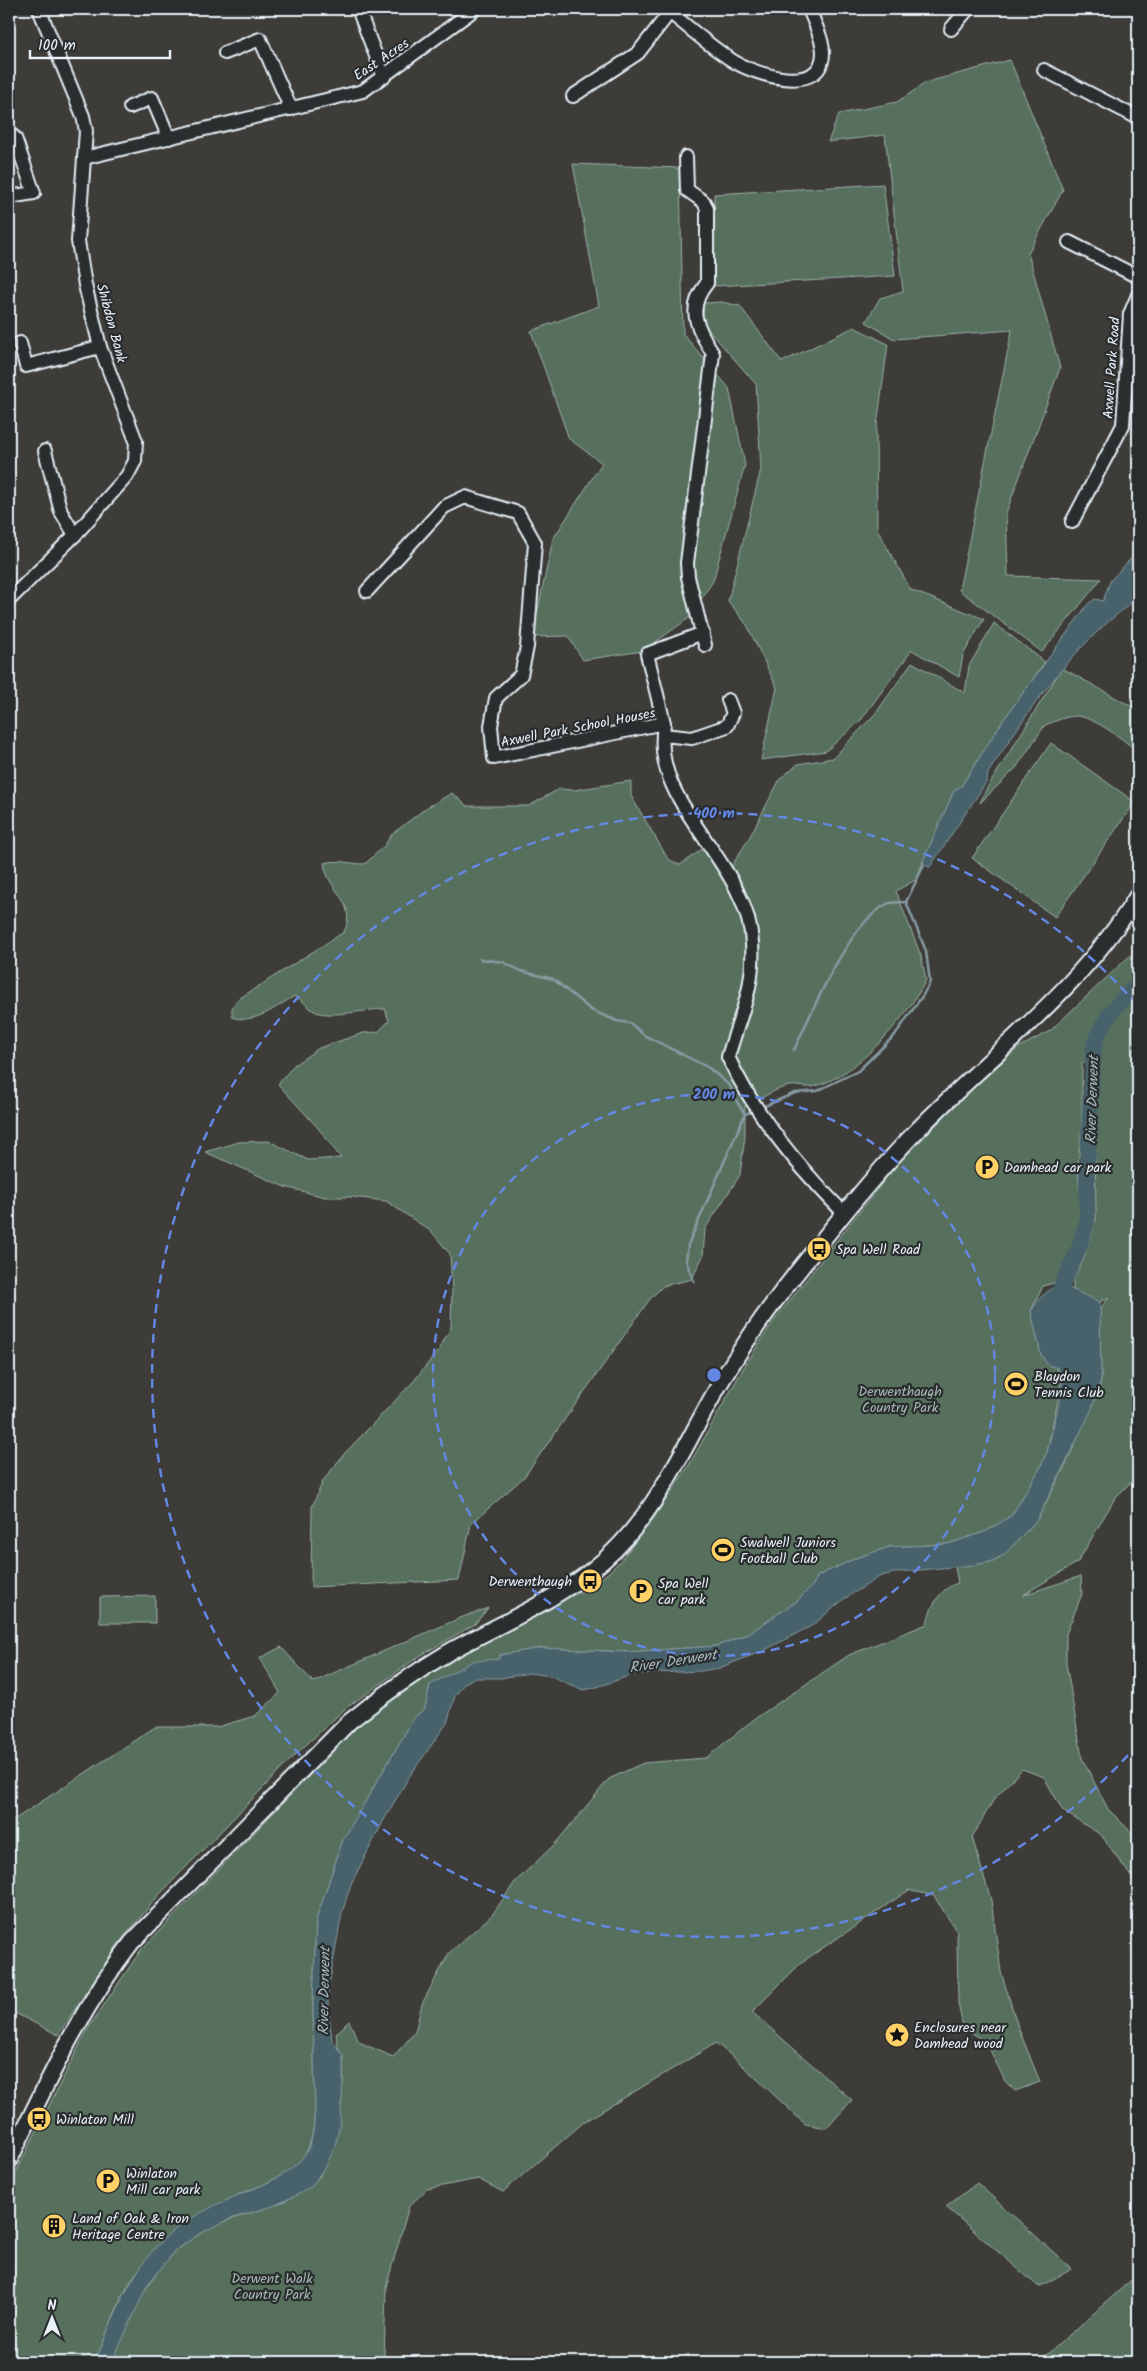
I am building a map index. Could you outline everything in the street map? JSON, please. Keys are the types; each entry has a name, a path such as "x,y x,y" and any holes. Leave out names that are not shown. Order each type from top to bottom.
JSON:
{"main road":[{"path":"9,2161 69,2039 109,1973 132,1942 342,1729 382,1696 410,1677 569,1586 602,1562 621,1545 659,1492 722,1380 758,1322 844,1213 907,1140 1072,981 1115,930 1138,895"}],"street":[{"name":"Shibdon Bank","path":"9,600 74,534 127,476 135,461 136,441 100,347 85,285 78,241 86,131 83,116 39,9"},
{"path":"358,9 384,77"},
{"name":"East Acres","path":"84,158 364,91 474,9"},
{"path":"573,96 638,53 668,10 713,48 735,62 758,73 778,78 798,79 807,77 819,67 823,51 809,9"},
{"path":"952,29 968,9"},
{"path":"225,53 260,39 291,109"},
{"path":"1044,70 1138,118"},
{"path":"130,107 152,98 169,138"},
{"path":"9,133 14,138 34,193 9,197"},
{"path":"686,157 687,190 704,202 707,209 707,283 698,294 694,311 697,326 713,354 687,563 688,577 704,639 647,654 663,729 661,752 669,779 703,837 731,876 746,908 752,941 753,976 728,1057 766,1121 817,1187 844,1213"},
{"path":"1069,242 1138,277"},
{"name":"Axwell Park Road","path":"1072,522 1123,425 1130,314 1138,295"},
{"path":"20,343 26,366 100,347"},
{"path":"45,451 61,512 74,534"},
{"name":"Axwell Park School Houses","path":"367,591 444,506 465,497 518,513 535,543 527,647 521,675 496,698 491,726 494,758 663,729"},
{"path":"663,729 692,738 727,726 733,713 728,700"}],"green space":[{"path":"1010,60 1063,190 1028,253 1060,368 1006,513 1008,576 1101,579 1042,652 959,590 1012,330 894,339 866,322 880,298 903,291 885,135 828,142 839,114 897,102 927,82"},
{"path":"573,164 680,168 683,334 729,388 745,465 713,581 689,618 643,651 583,660 568,636 532,637 553,539 602,463 569,439 531,331 599,306"},
{"path":"883,184 895,276 714,286 714,194"},
{"path":"722,302 740,306 782,362 854,327 888,344 876,433 877,529 911,590 984,619 963,655 959,677 912,650 861,720 826,751 761,760 777,688 747,625 728,601 761,469 756,384 707,328 703,316 704,303"},
{"path":"994,623 1045,662 1004,719 962,785 954,791 917,879 896,891 921,956 926,980 918,995 894,1027 865,1057 849,1070 832,1080 813,1087 784,1087 745,1107 745,1136 740,1175 705,1229 703,1256 692,1279 663,1286 650,1299 524,1477 471,1524 459,1580 311,1587 312,1507 323,1481 344,1454 413,1382 437,1352 451,1328 452,1290 450,1254 432,1232 386,1201 352,1197 325,1197 285,1187 205,1152 239,1142 269,1141 308,1160 341,1158 319,1129 278,1084 294,1065 319,1048 363,1033 378,1032 389,1021 385,1009 338,1014 320,1013 314,1011 295,996 257,1017 240,1019 232,1017 232,1008 237,1000 344,932 347,921 345,904 330,881 324,863 365,864 385,845 392,834 426,808 452,793 467,806 529,806 559,789 574,790 631,781 631,796 668,859 680,865 701,850 731,867 748,840 780,779 798,764 833,758 876,713 912,662 965,693 969,666"},
{"path":"1062,668 1138,710 1138,742 1132,747 1089,719 1076,716 1060,719 1045,725 1016,768 980,803 986,790"},
{"path":"1051,743 1135,802 1055,917 972,858"},
{"path":"1138,948 1138,1475 1115,1498 1078,1562 1023,1595 1081,1576 1082,1594 1066,1634 1066,1663 1082,1758 1108,1809 1138,1839 1138,1886 1101,1835 1063,1811 1044,1777 1022,1769 994,1799 972,1837 991,1900 1001,1972 1018,2027 1040,2082 1015,2091 1005,2081 986,2042 963,2027 958,2003 957,1932 934,1896 909,1890 802,1962 752,2012 852,2100 827,2128 805,2124 716,2043 585,2121 503,2192 478,2179 427,2189 409,2206 386,2287 384,2362 112,2362 132,2316 155,2275 187,2242 208,2229 290,2198 311,2185 320,2176 343,2083 343,2056 339,2052 336,2034 349,2021 359,2042 393,2057 415,2032 422,2004 449,1953 492,1915 515,1882 554,1845 609,1779 643,1763 706,1758 753,1720 849,1655 927,1624 937,1599 946,1589 958,1583 955,1567 990,1562 1004,1555 1037,1520 1065,1466 1098,1393 1101,1380 1100,1309 1109,1297 1100,1302 1073,1291 1073,1280 1084,1258 1096,1219 1095,1126 1100,1064 1082,1063 1082,1124 1078,1166 1081,1219 1064,1280 1043,1286 1031,1311 1041,1355 1048,1365 1056,1366 1062,1381 1047,1452 1039,1470 1012,1515 987,1531 948,1544 889,1547 856,1558 818,1576 813,1585 797,1601 748,1634 717,1646 627,1652 541,1648 500,1655 499,1659 485,1661 430,1685 425,1708 414,1718 343,1840 316,1920 313,2004 315,2107 312,2136 308,2149 300,2161 284,2174 216,2205 182,2228 151,2255 128,2286 95,2362 9,2362 9,2286 14,2271 9,2268 9,2186 87,2030 141,1950 362,1721 410,1683 535,1614 582,1591 608,1573 621,1560 651,1522 688,1467 744,1367 773,1322 893,1169 965,1095 1018,1048 1050,1031"},
{"path":"155,1596 155,1623 100,1623 100,1597"},
{"path":"488,1608 475,1624 418,1657 346,1708 297,1753 158,1896 116,1947 58,2035 9,2010 9,1823 155,1727 217,1727 255,1716 280,1693 260,1658 281,1647 313,1682 460,1618"},
{"path":"977,2183 1072,2269 1039,2287 946,2207"},
{"path":"1138,2274 1138,2362 1039,2362"}],"water":[{"path":"1138,551 1138,598 1093,636 1037,700 1004,748 988,773 987,781 930,867 924,865 923,861 954,791 962,785 1004,719 1088,604 1095,599 1103,601 1110,581"},
{"path":"1066,1283 1069,1288 1100,1302 1101,1380 1091,1411 1037,1520 1004,1555 990,1562 973,1565 899,1572 881,1576 844,1599 813,1625 763,1651 719,1668 701,1671 635,1674 583,1690 551,1676 529,1673 501,1678 473,1678 463,1685 455,1696 447,1723 409,1777 385,1818 351,1884 342,1913 328,1990 328,2005 332,2040 343,2056 343,2083 340,2123 335,2146 327,2164 312,2186 299,2194 273,2206 230,2219 199,2234 175,2251 148,2284 112,2362 95,2362 129,2286 146,2259 164,2238 199,2214 282,2175 292,2168 307,2151 314,2124 315,2107 313,2004 316,1920 343,1840 414,1718 425,1708 430,1685 473,1661 499,1659 500,1655 541,1648 627,1652 717,1646 748,1634 797,1601 813,1585 818,1576 856,1558 889,1547 948,1544 987,1531 1012,1515 1039,1470 1047,1452 1060,1399 1062,1381 1058,1368 1048,1365 1041,1355 1031,1311 1040,1298 1052,1288"}],"waterway":[{"path":"760,1108 795,1093 817,1091 858,1071 895,1035 923,995 930,982 926,951 906,902 924,865"},
{"path":"794,1050 821,992 845,948 873,914 887,904 906,902"},
{"path":"480,959 503,962 521,971 553,979 591,1010 617,1021 630,1023 644,1035 709,1068 730,1086 745,1114"},
{"name":"River Derwent","path":"1060,1303 1059,1292 1079,1248 1087,1222 1087,1169 1094,1046 1106,1020 1138,984"},
{"path":"694,1281 686,1261 688,1245 745,1114 753,1111"}],"place":[{"name":"Damhead car park","path":"987,1167"},
{"name":"Spa Well Road","path":"819,1249"},
{"name":"Blaydon Tennis Club","path":"1016,1384"},
{"name":"Swalwell Juniors Football Club","path":"723,1550"},
{"name":"Derwenthaugh","path":"590,1581"},
{"name":"Spa Well car park","path":"641,1591"},
{"name":"Enclosures near Damhead wood","path":"897,2035"},
{"name":"Winlaton Mill","path":"39,2119"},
{"name":"Winlaton Mill car park","path":"108,2181"},
{"name":"Land of Oak & Iron Heritage Centre","path":"54,2226"}],"park label":[{"name":"Derwenthaugh Country Park","path":"900,1399"},
{"name":"Derwent Walk Country Park","path":"272,2286"}]}
